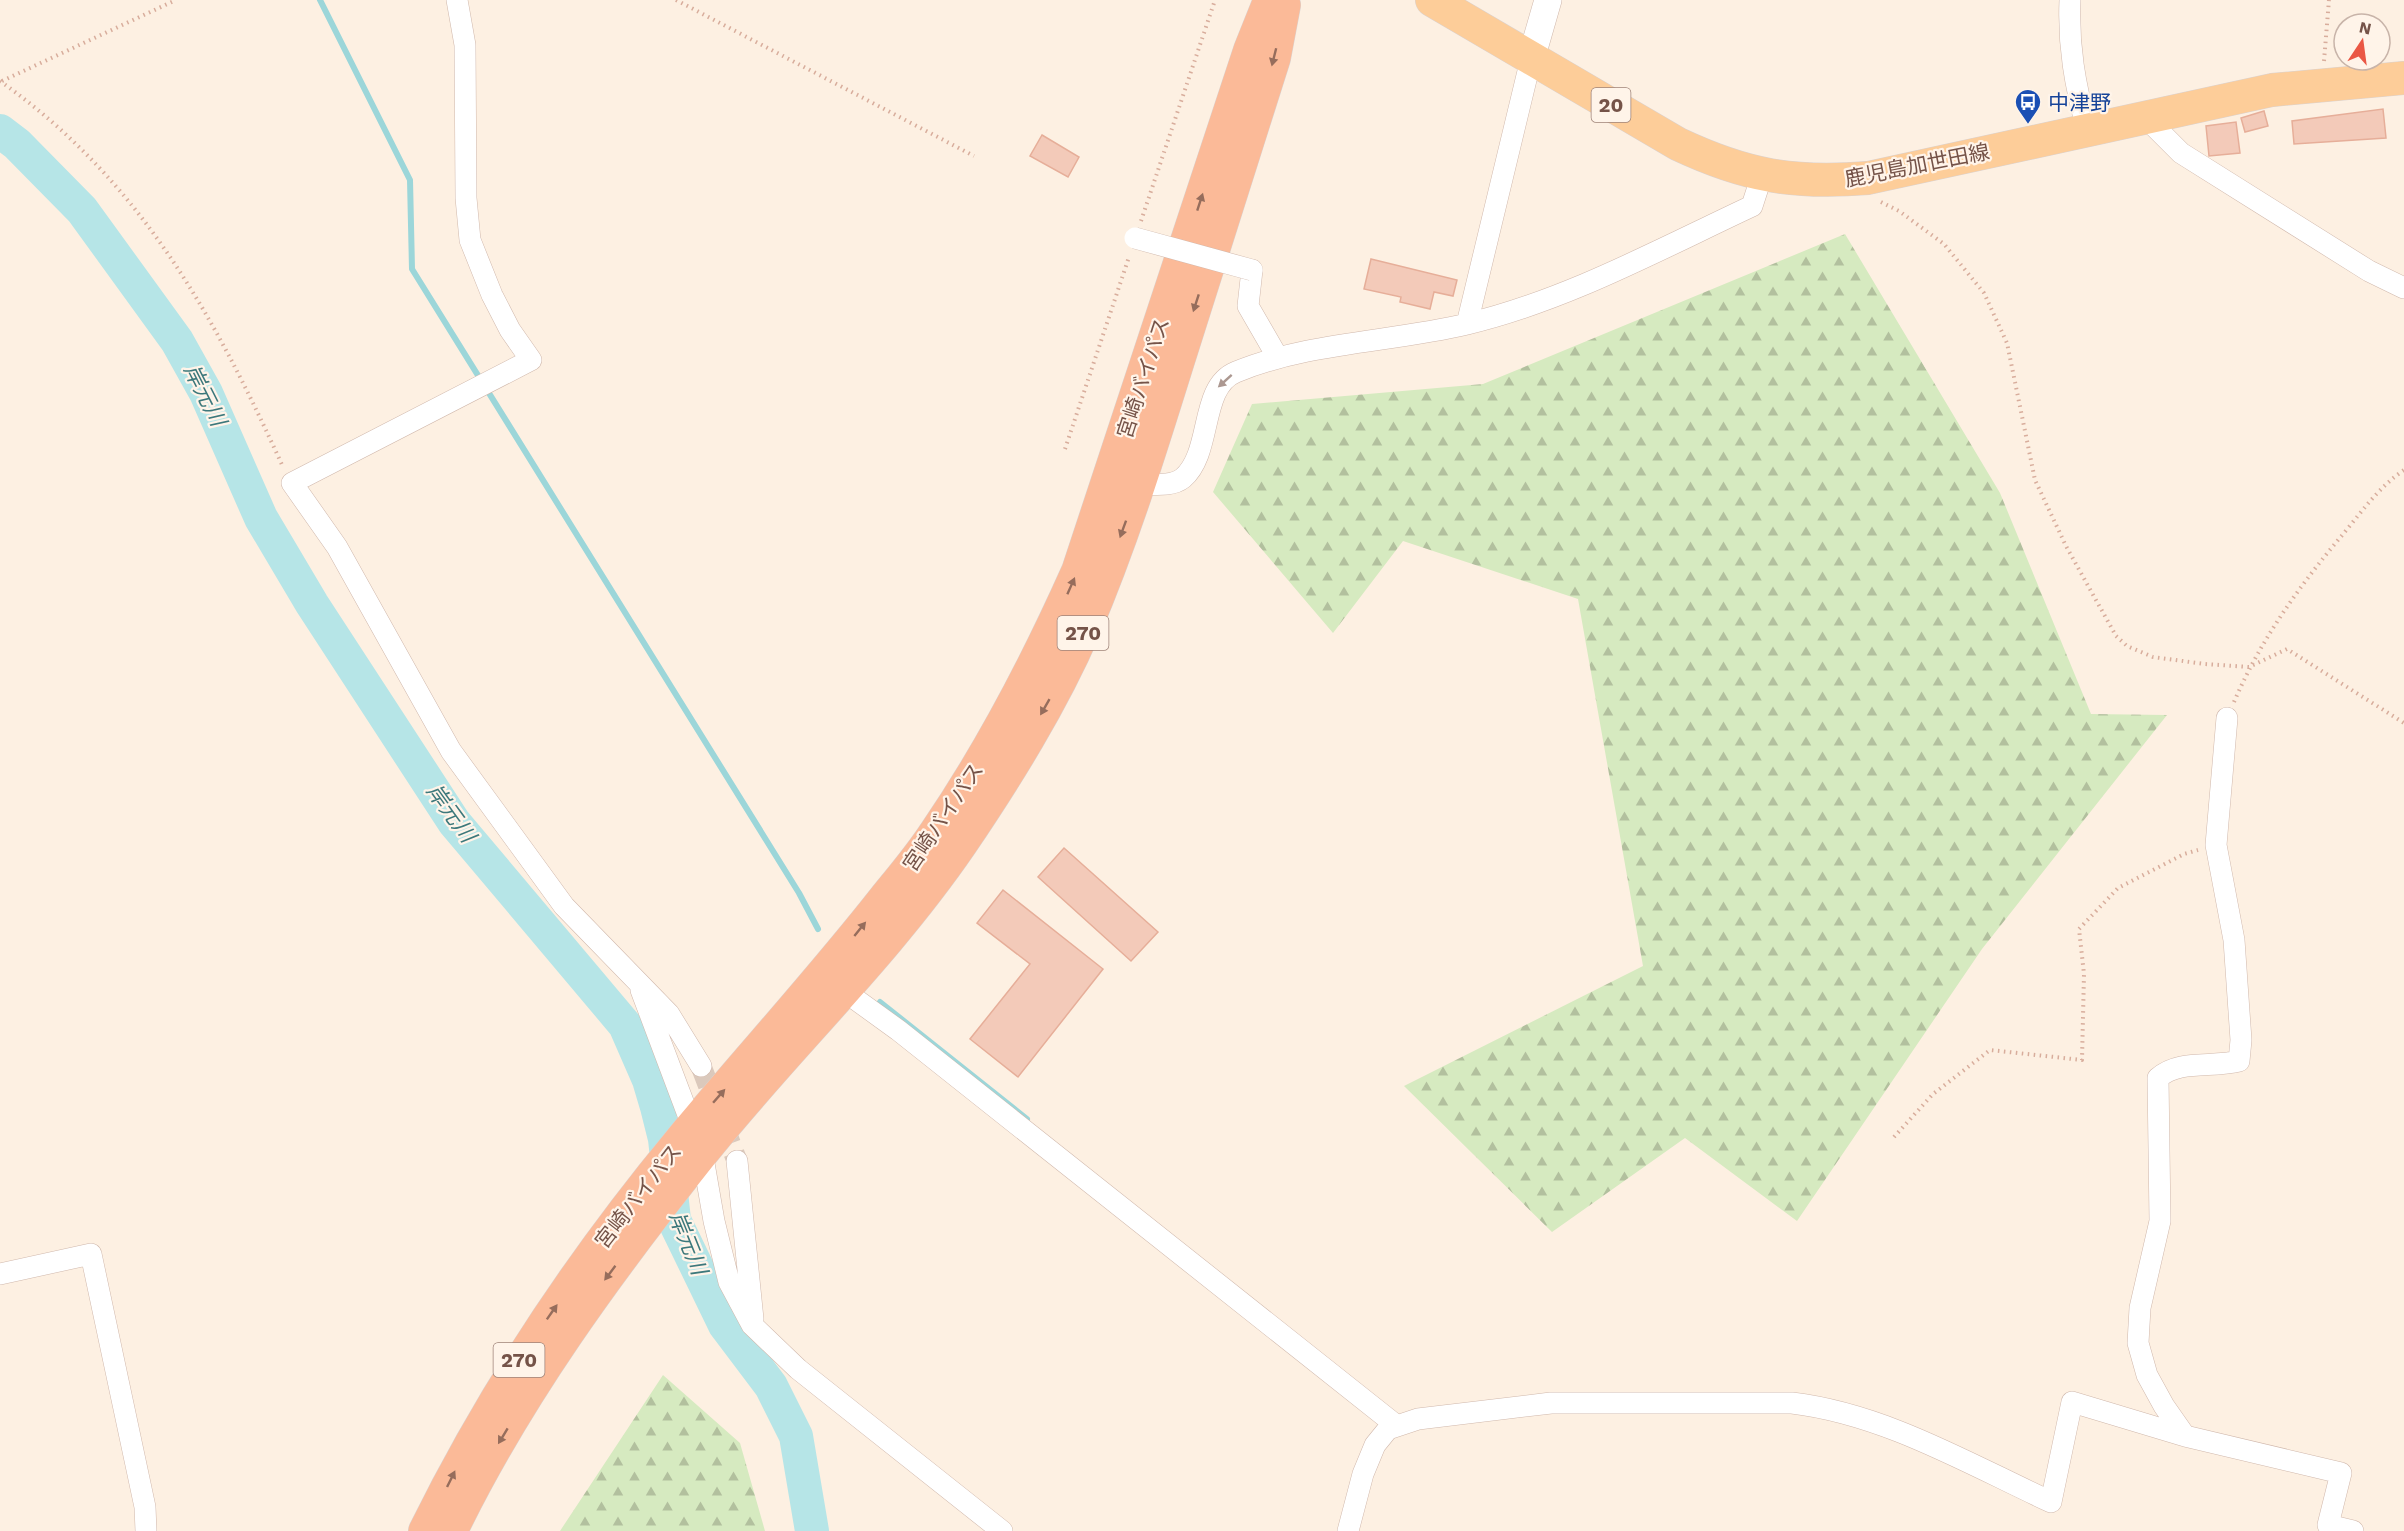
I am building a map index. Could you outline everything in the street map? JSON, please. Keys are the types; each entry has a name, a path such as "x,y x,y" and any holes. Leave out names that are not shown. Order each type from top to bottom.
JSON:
{"highway":[{"name":"宮崎バイパス","path":"833,983 934,836 1010,714 1043,651 1078,571 1250,50 1270,0"},
{"name":"宮崎バイパス","path":"425,1531 464,1452 523,1354 691,1147 833,983 921,897 960,846 1055,690 1084,630 1139,483 1274,58 1285,0"},
{"name":"宮崎バイパス","path":"451,1531 472,1487 639,1213"}],"main road":[{"name":"鹿児島加世田線","path":"1432,0 1678,144 1720,164 1762,176 1802,180 1868,178 2272,90 2404,78"}],"street":[{"path":"457,0 465,45 466,198 470,240 492,295 510,330 531,360 292,483 336,547 451,751 564,906 669,1014 701,1066"},
{"path":"1467,324 1531,59 1548,0"},
{"path":"2070,0 2068,25 2072,58 2087,129"},
{"path":"2145,116 2181,153 2369,271 2404,288"},
{"path":"1139,483 1168,484 1183,479 1196,460 1217,386 1234,373 1278,358 1467,324 1570,291 1752,206 1762,176"},
{"path":"1135,238 1252,270 1248,306 1278,358"},
{"path":"2185,1436 2164,1406 2147,1375 2138,1343 2138,1325 2160,1221 2158,1078 2168,1069 2195,1065 2222,1065 2239,1061 2241,1040 2234,940 2216,845 2226,718"},
{"path":"638,981 714,1221 729,1282 753,1327 798,1369 1002,1531"},
{"path":"833,983 898,1030 1397,1426"},
{"path":"738,1161 753,1327"},
{"path":"0,1274 91,1254 145,1507 146,1531"},
{"path":"1348,1531 1363,1474 1375,1445 1388,1429 1418,1419 1551,1403 1802,1404 1831,1409 1882,1424 2051,1502 2072,1402 2185,1436 2342,1473 2328,1525 2353,1531"}],"path":[{"path":"176,0 0,81 72,141 151,226 176,262 224,344 292,483"},
{"path":"676,0 974,156"},
{"path":"1065,449 1215,0"},
{"path":"2324,86 2329,0"},
{"path":"1878,201 1899,211 1944,244 1984,293 2007,343 2035,480 2066,546 2116,636 2127,646 2153,657 2249,667 2287,648 2404,723"},
{"path":"2226,718 2249,667 2300,586 2385,483 2404,470"},
{"path":"1894,1137 1933,1094 1990,1050 2082,1060 2084,974 2079,929 2118,888 2184,854 2216,845"}],"green space":[{"path":"1845,234 2000,493 2091,714 2167,715 1982,949 1797,1221 1685,1138 1552,1232 1404,1086 1643,966 1578,599 1403,541 1333,633 1213,492 1252,404 1483,384"},
{"path":"663,1375 740,1443 765,1531 560,1531"}],"building":[{"path":"2383,109 2386,138 2294,144 2292,121"},
{"path":"2264,111 2268,126 2245,132 2241,118"},
{"path":"2236,122 2240,153 2209,156 2206,126"},
{"path":"1042,135 1079,157 1068,177 1030,156"},
{"path":"1371,259 1457,280 1453,296 1434,292 1430,309 1400,302 1401,297 1364,289"},
{"path":"1064,848 1158,932 1131,961 1038,877"},
{"path":"1003,890 1103,969 1018,1077 970,1039 1030,964 977,923"}],"waterway":[{"path":"320,0 410,180 412,269 799,893 818,929"},
{"name":"岸元川","path":"0,131 17,144 82,210 177,341 206,393 261,518 312,604 454,822 625,1025 649,1080 657,1107 665,1139 674,1220 725,1325 771,1386 796,1436 812,1531"},
{"path":"880,1002 1027,1119"}],"tunnel":[{"path":"701,1066 737,1161"}],"place":[{"name":"中津野","path":"2028,125"}]}
